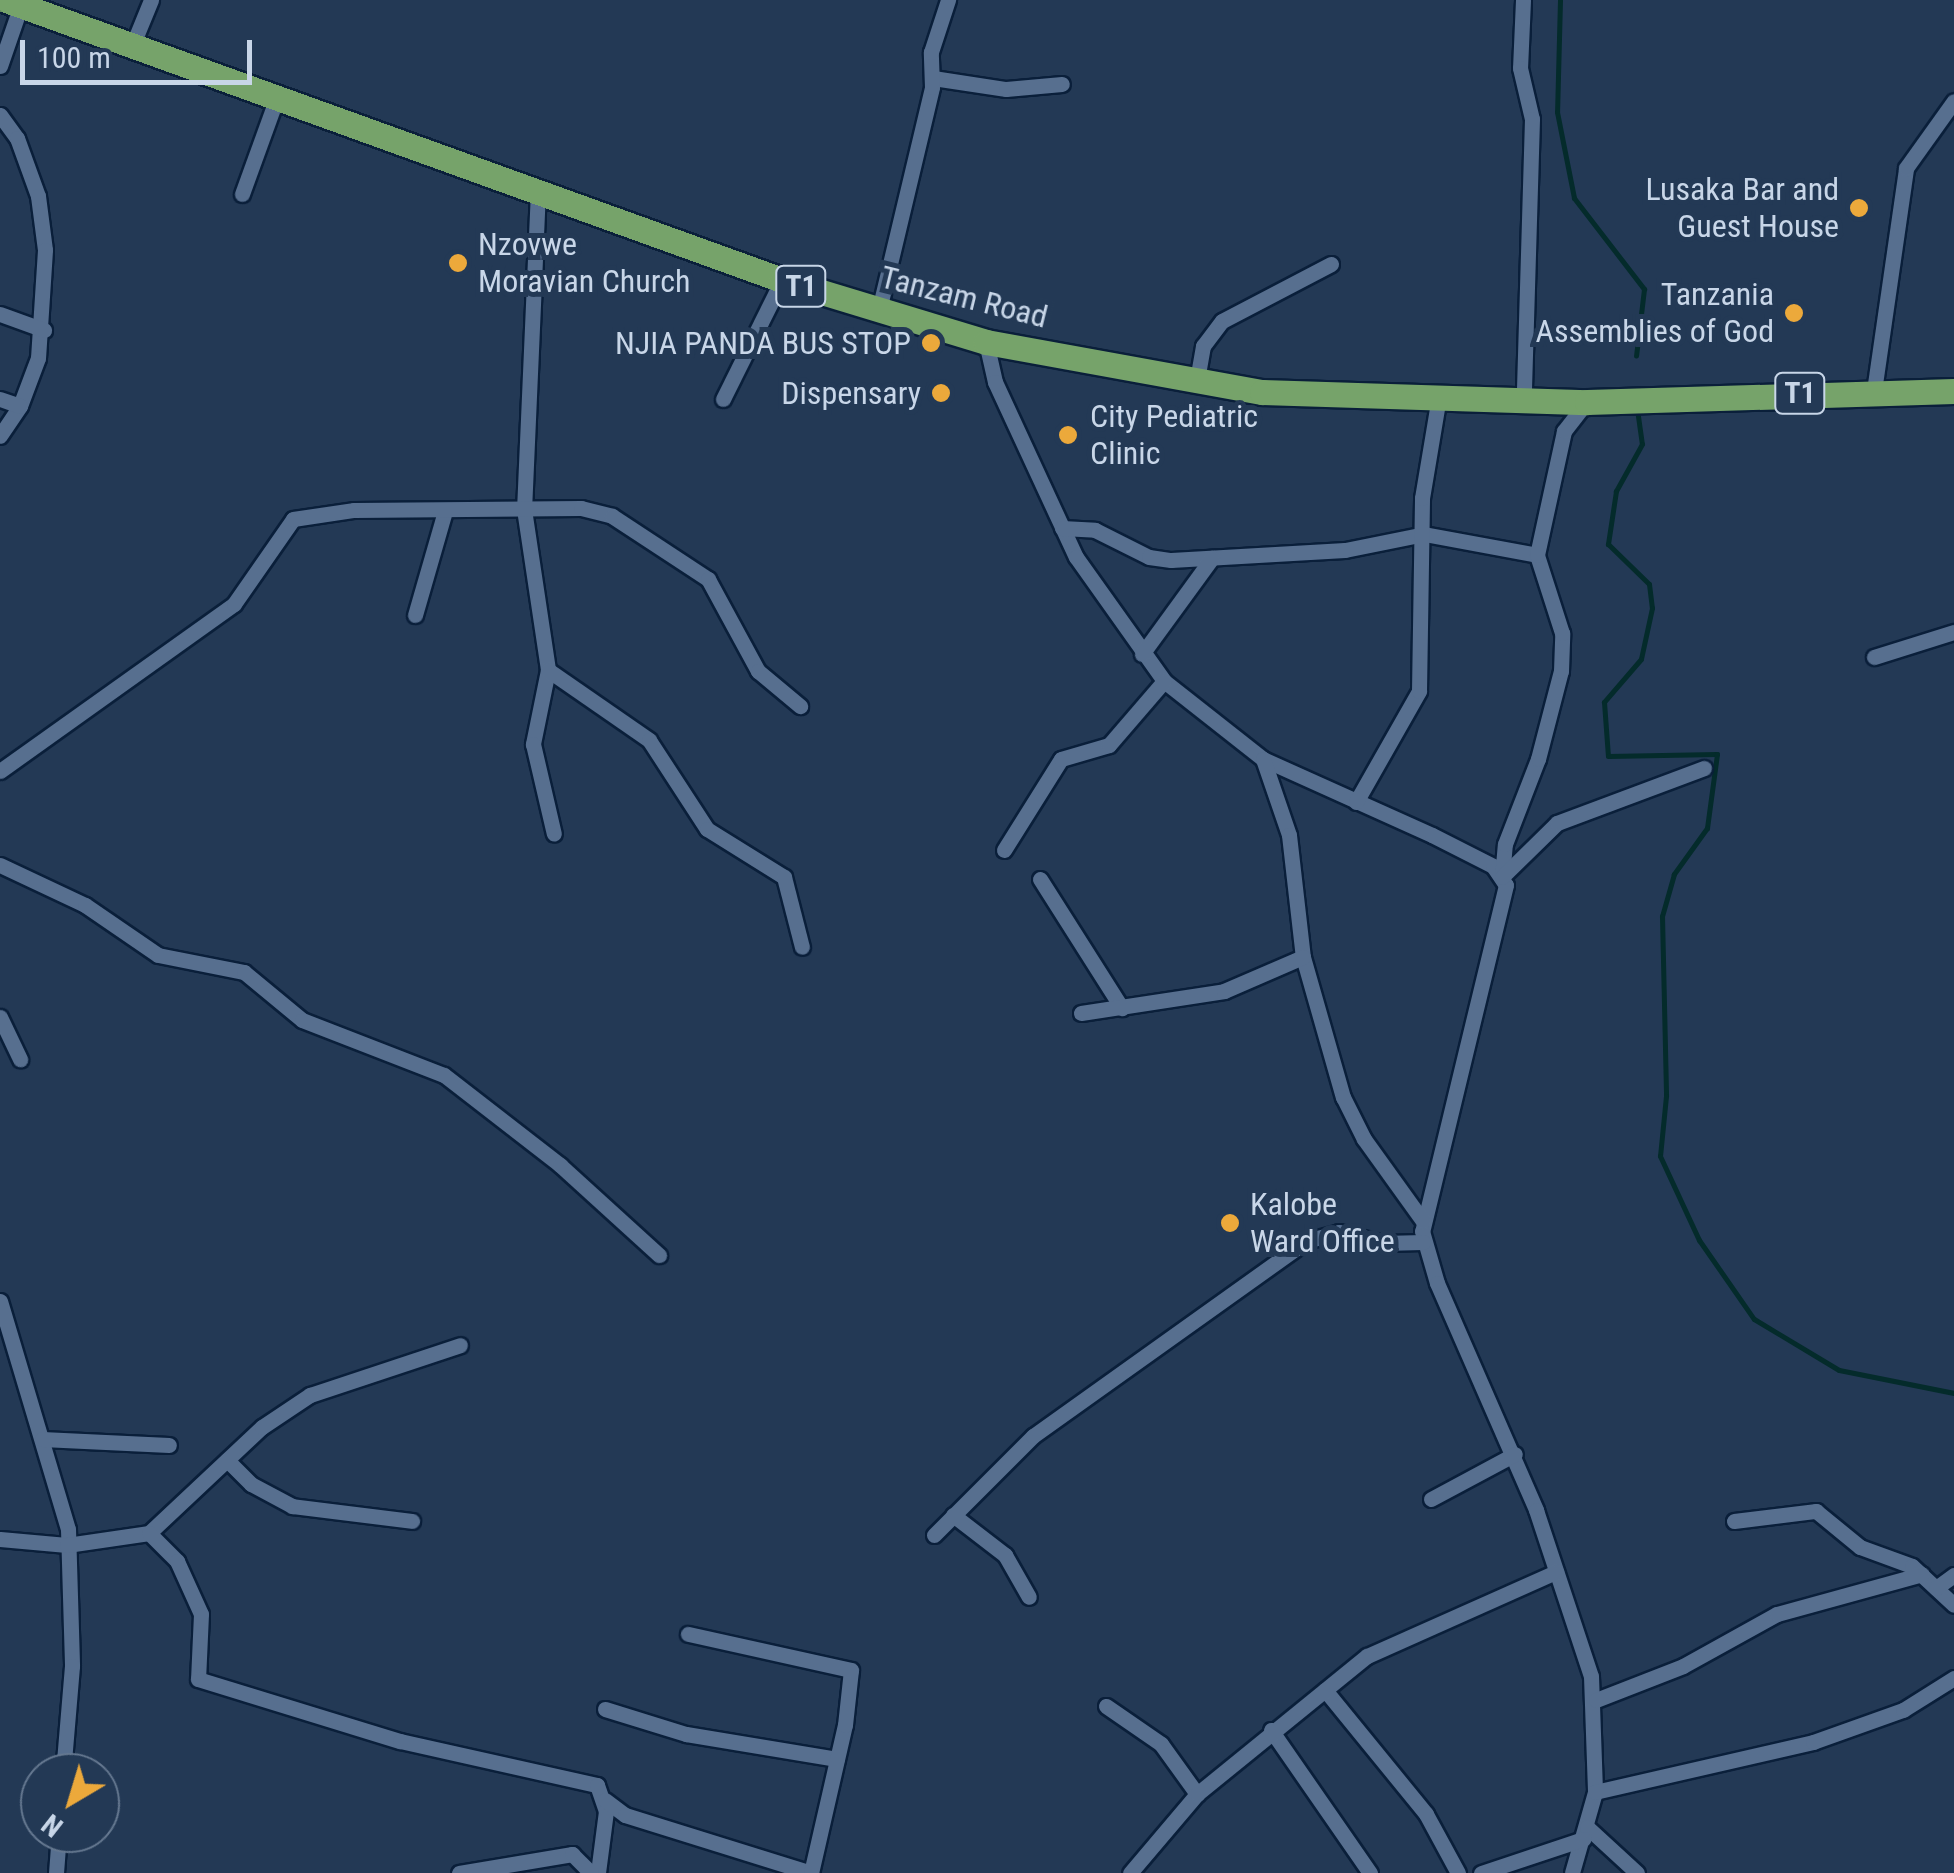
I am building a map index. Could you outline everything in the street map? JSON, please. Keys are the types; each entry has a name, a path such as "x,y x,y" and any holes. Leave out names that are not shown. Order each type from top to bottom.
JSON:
{"highway":[{"name":"Tanzam Road","path":"14,3 782,280 986,342 1262,392 1524,396 1587,402 1640,396 1954,391"}],"street":[{"path":"133,44 151,0"},
{"path":"878,310 932,78 931,52 948,0"},
{"path":"1523,0 1520,68 1532,119 1524,396"},
{"path":"0,66 14,3"},
{"path":"932,78 1006,89 1062,84"},
{"path":"242,194 276,100"},
{"path":"1874,391 1906,168 1954,101"},
{"path":"0,115 18,138 38,196 44,330 20,406 0,436"},
{"path":"538,190 524,509 548,670 533,734 554,834"},
{"path":"1197,380 1203,346 1222,321 1331,264"},
{"path":"723,399 782,280"},
{"path":"0,314 44,330"},
{"path":"986,342 995,382 1062,528 1142,654 1164,681 1263,759 1432,835 1502,877"},
{"path":"1356,802 1418,691 1422,498 1439,396"},
{"path":"0,399 20,406"},
{"path":"1572,1873 1595,1792 1596,1700 1515,1454 1423,1242 1423,1221 1458,1064 1503,909 1505,844 1538,759 1562,655 1562,634 1537,555 1564,431 1587,402"},
{"path":"0,771 234,604 293,519 385,508 593,510 674,552 708,579 758,671 800,706"},
{"path":"415,616 445,511"},
{"path":"1062,528 1095,530 1149,557 1212,558 1345,550 1424,534 1537,555"},
{"path":"1142,654 1212,558"},
{"path":"1874,657 1953,634"},
{"path":"548,670 649,740 708,829 784,878 802,948"},
{"path":"1004,850 1061,758 1110,745 1164,681"},
{"path":"1263,759 1289,835 1303,957 1353,1121 1423,1221"},
{"path":"1502,877 1556,822 1704,768"},
{"path":"0,865 84,905 158,955 244,972 302,1020 444,1075 525,1135 659,1255"},
{"path":"1040,879 1122,1008"},
{"path":"1080,1013 1224,991 1303,957"},
{"path":"0,1018 20,1059"},
{"path":"934,1536 1033,1436 1306,1241 1339,1232 1383,1244 1423,1242"},
{"path":"0,1302 42,1439 67,1545 72,1666 65,1753"},
{"path":"0,1539 67,1545 149,1533 227,1460 310,1396 460,1345"},
{"path":"42,1439 169,1445"},
{"path":"1431,1500 1515,1454"},
{"path":"227,1460 251,1484 292,1506 412,1520"},
{"path":"1734,1521 1812,1510 1851,1541 1922,1574 1954,1605"},
{"path":"952,1515 1005,1555 1029,1597"},
{"path":"149,1533 177,1561 194,1594 200,1614 196,1672 205,1684 400,1741 586,1779 625,1815 810,1873 837,1759 851,1670 688,1634"},
{"path":"1130,1873 1197,1794 1271,1730 1394,1640 1556,1572"},
{"path":"1596,1700 1683,1666 1778,1614 1922,1574"},
{"path":"1936,1588 1954,1575"},
{"path":"1595,1792 1813,1742 1903,1710 1954,1678"},
{"path":"1325,1690 1426,1814 1458,1873"},
{"path":"1106,1706 1161,1744 1197,1794"},
{"path":"605,1709 686,1734 837,1759"},
{"path":"1271,1730 1370,1873"},
{"path":"595,1873 605,1800"},
{"path":"1482,1873 1585,1833"},
{"path":"1585,1833 1637,1873"},
{"path":"459,1873 572,1854 595,1873"}],"waterway":[{"path":"1560,0 1557,112 1574,198 1644,289 1636,356"},
{"path":"1637,409 1642,444 1616,491 1608,544 1649,584 1652,608 1641,659 1604,702 1608,756 1717,754 1707,828 1674,874 1662,916 1666,1096 1660,1156 1699,1240 1754,1319 1839,1370 1954,1393"}],"place":[{"name":"Lusaka Bar and Guest House","path":"1859,208"},
{"name":"Nzovwe Moravian Church","path":"458,263"},
{"name":"Tanzania Assemblies of God","path":"1794,313"},
{"name":"NJIA PANDA BUS STOP","path":"931,343"},
{"name":"Dispensary","path":"941,393"},
{"name":"City Pediatric Clinic","path":"1068,435"},
{"name":"Kalobe Ward Office","path":"1230,1223"}]}
